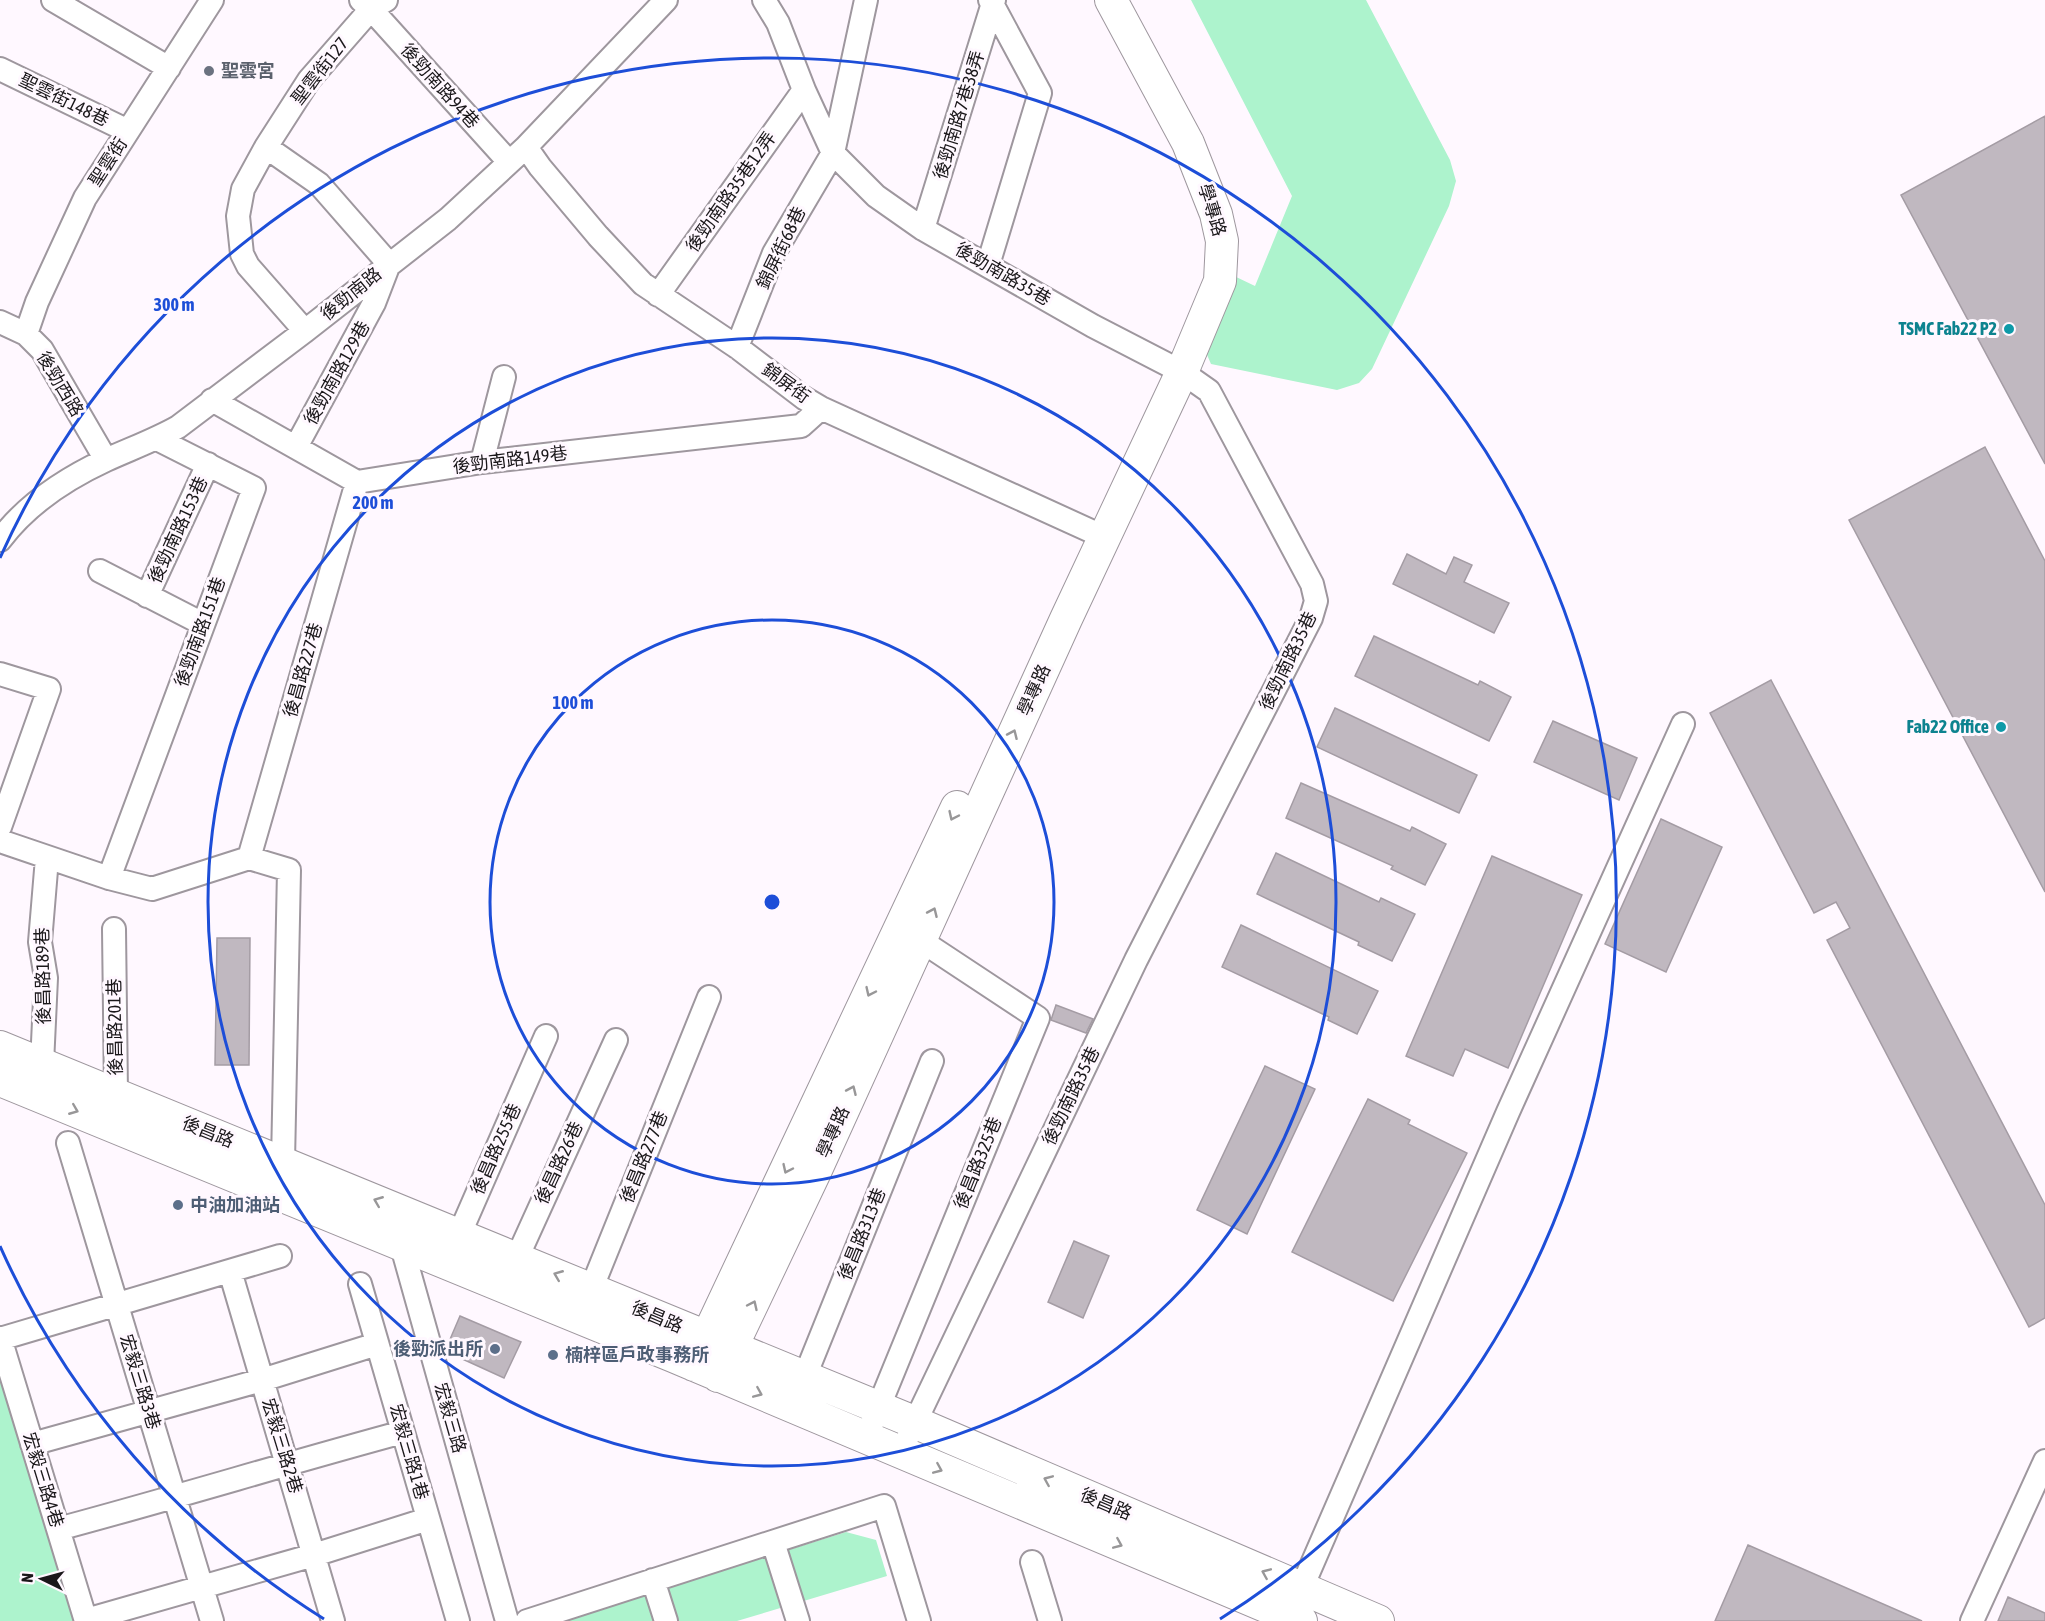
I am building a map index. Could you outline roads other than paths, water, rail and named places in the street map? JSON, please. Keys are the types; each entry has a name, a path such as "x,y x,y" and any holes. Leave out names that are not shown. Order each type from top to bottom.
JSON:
{"street":[{"path":"53,0 169,68"},
{"name":"聖雲街","path":"26,334 85,198 212,0"},
{"name":"後勁南路","path":"0,540 40,498 67,480 106,460 157,439 178,426 305,331 448,219 526,147 666,0"},
{"name":"後勁南路35巷","path":"764,0 778,23 804,90 833,153 876,196 923,229 1093,326 1173,367 1209,391 1312,584 1316,601 1311,618 1136,960 901,1453"},
{"name":"錦屏街68巷","path":"737,347 774,253 833,153 866,0"},
{"name":"學專路","path":"1089,0 1168,148 1201,220 1206,244 1204,276 1173,367"},
{"name":"學專路","path":"713,1357 1173,367 1220,281 1222,241 1216,214 1188,143 1111,0"},
{"path":"988,266 1040,93 992,2"},
{"name":"後勁南路7巷38弄","path":"923,229 992,2"},
{"name":"聖雲街127","path":"305,331 248,266 242,254 238,216 241,196 266,147 309,80 373,3"},
{"name":"後勁南路94巷","path":"373,3 509,162"},
{"name":"聖雲街148巷","path":"0,69 128,131"},
{"name":"後勁南路35巷12弄","path":"658,295 804,90"},
{"path":"266,147 319,184 389,264"},
{"name":"錦屏街","path":"526,147 598,236 643,284 737,347 804,398 821,408 1095,534"},
{"name":"後勁南路129巷","path":"296,447 374,303 389,264"},
{"name":"後勁西路","path":"0,322 26,334 42,350 106,460"},
{"path":"482,462 504,377"},
{"path":"213,400 357,482"},
{"name":"後勁南路149巷","path":"357,482 482,462 801,426 821,408"},
{"name":"後勁南路151巷","path":"109,878 254,488 157,439"},
{"name":"後勁南路153巷","path":"147,596 208,464"},
{"name":"後昌路227巷","path":"249,858 357,482"},
{"name":"學專路","path":"713,1357 920,940 1095,534"},
{"path":"100,571 203,624"},
{"path":"0,674 49,689 0,826"},
{"path":"1297,1609 1508,1112 1683,724"},
{"path":"0,841 109,878 152,889 249,858 290,870 283,1162 271,1191"},
{"name":"後昌路189巷","path":"32,1093 42,1064 46,978 40,942 47,858"},
{"name":"後昌路201巷","path":"106,1124 116,1094 114,929"},
{"name":"後昌路325巷","path":"866,1438 1038,1018 920,940"},
{"name":"後昌路277巷","path":"579,1317 709,997"},
{"name":"後昌路255巷","path":"453,1249 546,1035"},
{"name":"後昌路26巷","path":"505,1287 516,1258 616,1040"},
{"name":"後昌路","path":"0,1047 283,1162 407,1230 453,1249 505,1287 579,1317 713,1357 804,1378 878,1407 914,1422 1297,1609"},
{"name":"後昌路313巷","path":"792,1407 932,1061"},
{"name":"後昌路","path":"0,1080 271,1191 407,1230"},
{"name":"宏毅三路3巷","path":"68,1143 212,1621"},
{"name":"宏毅三路","path":"407,1230 507,1621"},
{"name":"後昌路","path":"453,1249 516,1258 591,1288 713,1357 792,1407 901,1453 1297,1609 1378,1621"},
{"path":"0,1338 280,1256"},
{"name":"宏毅三路2巷","path":"230,1271 333,1621"},
{"name":"宏毅三路1巷","path":"360,1284 458,1621"},
{"name":"宏毅三路4巷","path":"0,1338 86,1621"},
{"path":"32,1444 262,1380 377,1344"},
{"path":"58,1529 403,1432"},
{"path":"1972,1621 2045,1461"},
{"path":"527,1621 884,1506 919,1621"},
{"path":"86,1621 314,1555 428,1519"},
{"path":"773,1542 798,1621"},
{"path":"1032,1562 1050,1621"},
{"path":"653,1580 666,1621"}],"place":[{"name":"聖雲宮","path":"209,71"},
{"name":"TSMC Fab22 P2","path":"2009,329"},
{"name":"Fab22 Office","path":"2001,727"},
{"name":"中油加油站","path":"178,1205"},
{"name":"後勁派出所","path":"495,1349"},
{"name":"楠梓區戶政事務所","path":"553,1355"}]}
